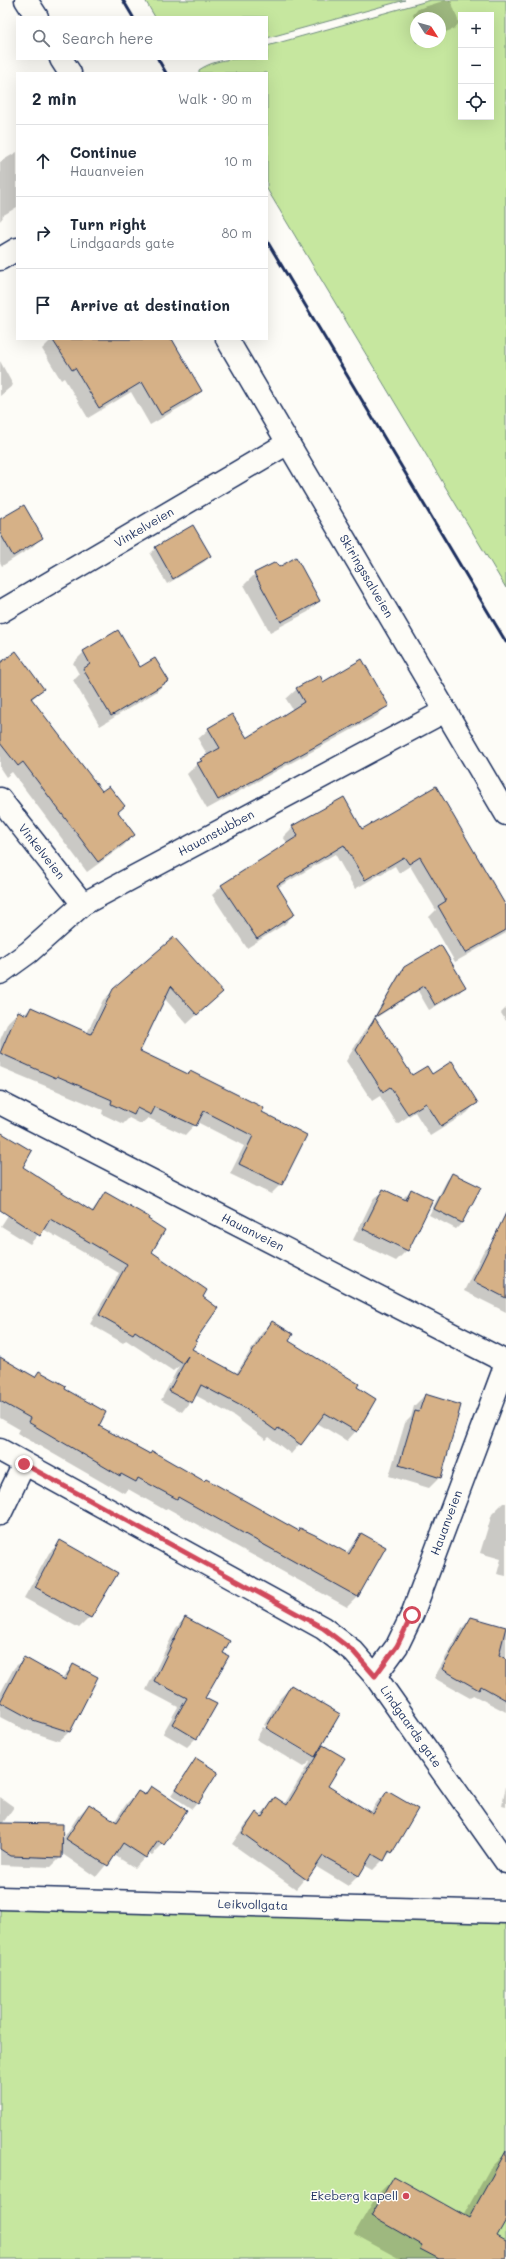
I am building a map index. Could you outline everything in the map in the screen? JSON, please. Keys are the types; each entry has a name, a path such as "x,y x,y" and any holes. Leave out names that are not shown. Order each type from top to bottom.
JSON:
{"street":[{"path":"26,0 35,16"},
{"path":"63,60 69,72"},
{"path":"0,259 16,250"},
{"name":"Skiringssalveien","path":"228,340 506,814"},
{"name":"Vinkelveien","path":"0,612 288,443"},
{"name":"Hauanstubben","path":"0,973 28,952 83,904 445,711"},
{"name":"Vinkelveien","path":"0,799 83,904"},
{"name":"Hauanveien","path":"0,1103 506,1363 412,1615 397,1646 375,1676"},
{"name":"Lindgaards gate","path":"0,1450 323,1628 353,1651 375,1676 506,1862"},
{"path":"0,1514 24,1464"},
{"name":"Leikvollgata","path":"0,1898 506,1912"}],"green space":[{"path":"145,0 405,0 268,38 268,16 154,16"},
{"path":"431,0 506,0 506,588 268,191 268,72 199,72 199,70 223,60 268,60 268,46"},
{"path":"0,1898 506,1912 506,2259 0,2259"}],"building":[{"path":"53,340 173,340 202,391 161,415 142,382 99,408 75,368 72,370"},
{"path":"24,505 43,538 13,556 0,533 0,519"},
{"path":"193,525 211,556 173,579 155,547"},
{"path":"296,557 320,601 281,622 254,573 276,562 279,567"},
{"path":"118,630 140,667 155,658 169,681 111,716 83,669 90,664 83,651"},
{"path":"16,651 44,689 31,698 102,791 109,786 125,806 118,812 135,835 98,862 23,762 18,766 0,743 0,663"},
{"path":"362,659 389,706 218,800 197,763 202,761 200,759 220,748 208,728 232,714 247,738 304,702 296,688 320,675 323,682"},
{"path":"436,786 506,906 506,930 465,953 438,906 446,901 420,857 409,864 404,857 365,880 344,845 277,885 295,914 257,939 221,885 298,836 292,826 344,797 362,829"},
{"path":"174,937 223,992 197,1015 171,986 140,1051 188,1074 190,1071 264,1108 262,1112 307,1135 282,1185 239,1164 253,1136 204,1111 196,1126 155,1107 151,1115 137,1108 134,1115 111,1104 112,1100 57,1076 56,1078 0,1053 18,1011 27,1015 31,1007 91,1034 113,989"},
{"path":"441,945 466,987 435,1005 424,986 375,1017 404,967"},
{"path":"375,1018 412,1075 427,1066 432,1074 452,1061 478,1103 441,1126 426,1103 408,1114 390,1087 383,1092 356,1050"},
{"path":"0,1132 32,1151 23,1167 93,1212 105,1192 149,1217 148,1219 165,1230 152,1252 207,1290 203,1297 218,1308 195,1341 197,1342 192,1349 238,1374 272,1321 293,1334 289,1341 359,1384 357,1387 376,1399 357,1432 325,1413 301,1445 278,1428 276,1431 243,1407 201,1385 192,1403 169,1391 188,1356 183,1363 135,1331 133,1334 99,1315 127,1264 50,1219 40,1236 0,1210"},
{"path":"452,1173 481,1187 462,1223 434,1209"},
{"path":"383,1189 406,1200 411,1189 433,1200 408,1251 363,1229"},
{"path":"506,1213 506,1298 473,1281"},
{"path":"0,1357 35,1377 39,1371 66,1386 65,1389 106,1412 99,1426 150,1454 152,1451 204,1481 206,1479 299,1531 300,1528 349,1554 361,1533 386,1547 358,1597 178,1497 177,1499 138,1478 136,1482 121,1474 120,1476 28,1422 30,1418 0,1401"},
{"path":"425,1394 461,1405 441,1478 399,1465 415,1411 419,1412"},
{"path":"60,1540 118,1573 91,1618 35,1587"},
{"path":"185,1617 230,1641 223,1653 229,1656 205,1698 217,1704 197,1739 172,1724 187,1698 154,1681"},
{"path":"471,1617 506,1627 499,1655 506,1659 506,1700 481,1686 479,1690 442,1669"},
{"path":"24,1657 65,1680 73,1664 98,1677 70,1732 33,1720 0,1702"},
{"path":"291,1685 340,1714 315,1757 266,1728"},
{"path":"323,1745 345,1758 328,1786 373,1814 387,1791 418,1809 392,1853 389,1851 384,1861 372,1854 359,1876 323,1856 307,1880 242,1833 256,1812 262,1817 275,1797 287,1805"},
{"path":"196,1758 218,1772 198,1804 176,1789"},
{"path":"151,1786 187,1810 164,1845 158,1841 146,1858 123,1843 108,1866 66,1839 89,1804 117,1822 138,1791 145,1795"},
{"path":"0,1823 63,1824 62,1858 11,1856 0,1849"},
{"name":"Ekeberg kapell","path":"506,2151 506,2220 497,2236 506,2241 506,2259 439,2259 420,2249 422,2245 371,2216 394,2176 469,2218"}],"railway":[{"path":"123,0 132,16"},
{"path":"159,60 165,72"},
{"path":"268,243 506,642"}],"place":[{"name":"Ekeberg kapell","path":"406,2196"}],"route":[{"path":"24,1464 323,1628 353,1651 375,1676 397,1646 412,1615"}]}
